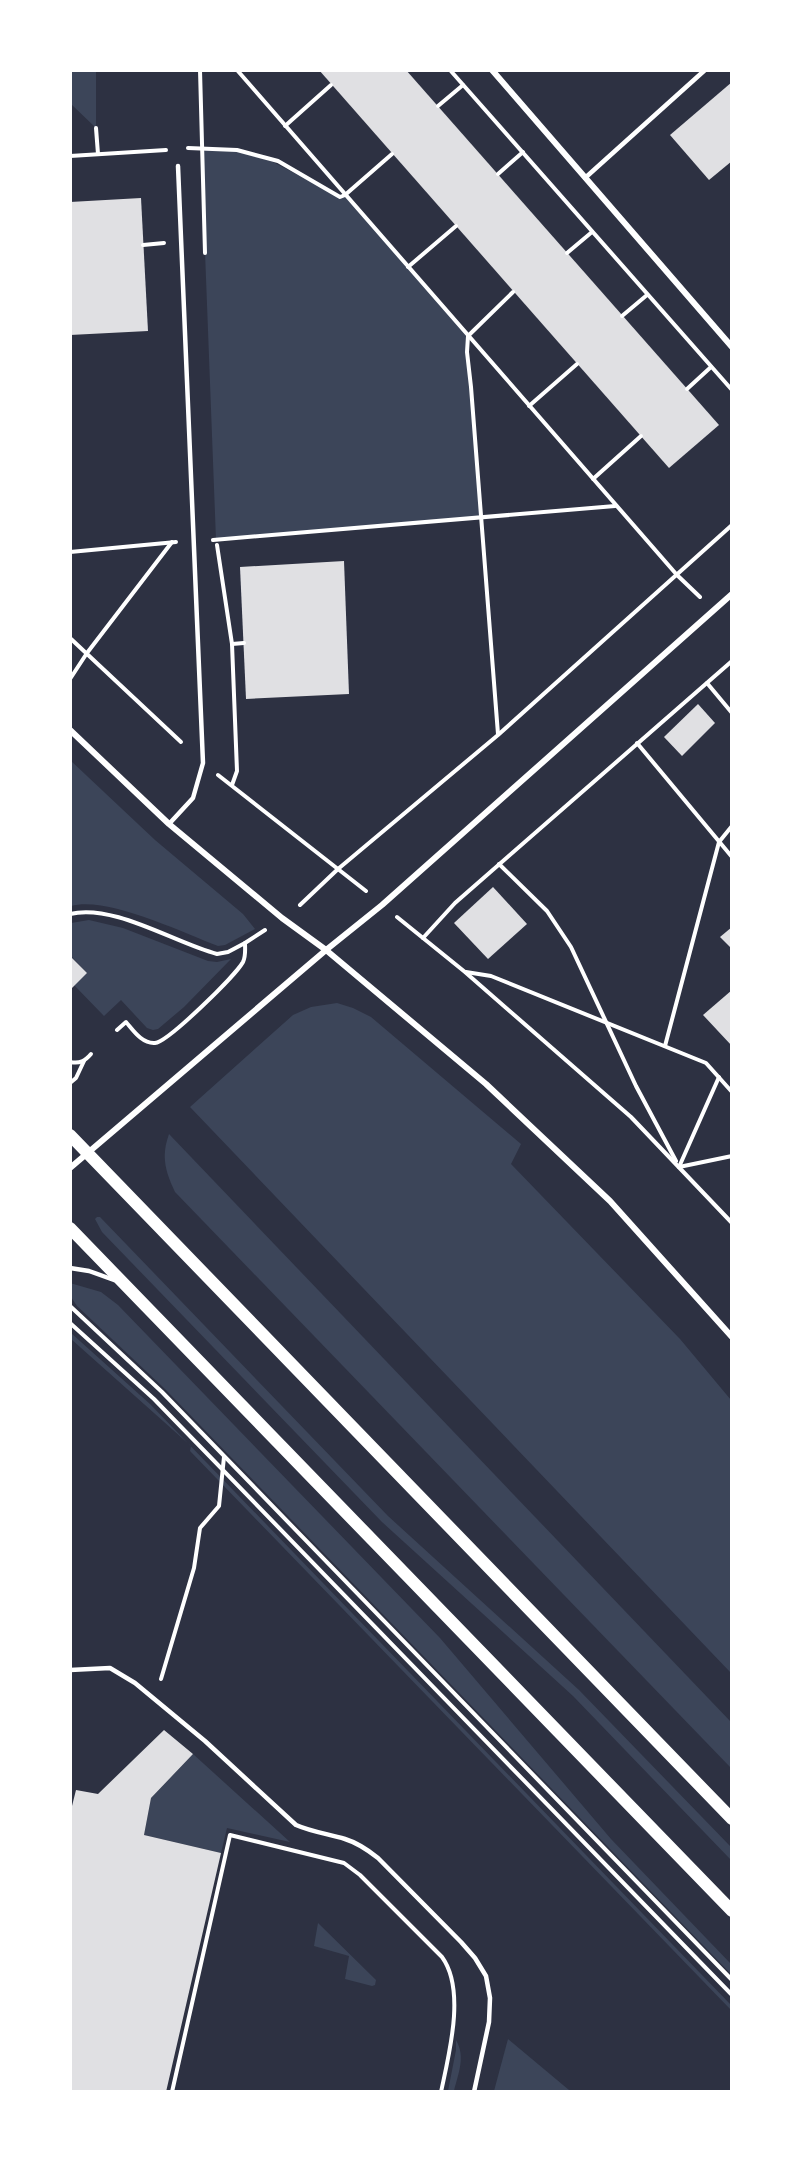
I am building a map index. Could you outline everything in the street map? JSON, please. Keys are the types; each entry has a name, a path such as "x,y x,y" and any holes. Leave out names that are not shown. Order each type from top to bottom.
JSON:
{"main road":[{"path":"70,1135 732,1819"},
{"path":"70,1228 732,1911"}],"street":[{"path":"492,70 732,347"},
{"path":"70,1168 382,905 732,594"},
{"path":"70,730 169,824 282,918 326,950 486,1084 602,1193 732,1337"}],"lane":[{"path":"585,178 705,70"},
{"path":"169,824 193,798 203,763 178,166"},
{"path":"70,1268 110,1278 130,1289"},
{"path":"70,1670 110,1668 135,1683 206,1741 296,1825 309,1831 345,1839 362,1846 378,1858 475,1958 486,1976 490,1998 489,2022 474,2091"}],"path":[{"path":"200,70 205,265"},
{"path":"237,70 616,506 677,575 713,609"},
{"path":"450,70 732,390"},
{"path":"285,126 331,85"},
{"path":"438,106 463,85"},
{"path":"96,128 98,154"},
{"path":"178,149 201,147 237,150 278,161 340,197 392,154"},
{"path":"70,156 167,150"},
{"path":"498,174 523,152"},
{"path":"408,267 456,226"},
{"path":"567,253 592,232"},
{"path":"498,735 467,352 468,336 513,292"},
{"path":"622,316 647,295"},
{"path":"529,406 577,364"},
{"path":"687,388 711,367"},
{"path":"593,479 641,436"},
{"path":"70,552 616,506"},
{"path":"282,918 303,903 338,869 498,735 732,525"},
{"path":"216,540 232,644 237,771 232,785"},
{"path":"70,678 172,542"},
{"path":"70,638 203,763 465,972 631,1117 732,1223"},
{"path":"232,644 244,643"},
{"path":"423,938 455,903 732,661"},
{"path":"707,683 732,713"},
{"path":"637,743 732,857"},
{"path":"664,1046 719,842 732,826"},
{"path":"499,864 547,911 571,947 636,1086 679,1167"},
{"path":"70,914 93,912 113,916 217,954 228,952 256,936"},
{"path":"117,1030 126,1022 147,1042 162,1041 235,973 243,961 245,943"},
{"path":"465,972 491,976 706,1063 732,1092"},
{"path":"70,1083 76,1078 84,1061 91,1054"},
{"path":"70,1062 76,1064 84,1061"},
{"path":"679,1167 718,1077"},
{"path":"679,1167 732,1156"},
{"path":"70,1306 162,1392 732,1980"},
{"path":"70,1323 154,1399 732,1995"},
{"path":"156,1699 194,1568 200,1528 219,1506 224,1456"},
{"path":"172,2091 230,1836 344,1863 353,1868 442,1957 448,1966 453,1994 450,2048 441,2091"}],"shaded area":[{"path":"70,71 96,71 96,128 71,104"},
{"path":"201,147 237,150 273,162 340,197 345,195 468,336 467,352 481,518 216,540"},
{"path":"70,760 155,840 243,914 255,929 225,945 218,946 124,911 86,904 71,906"},
{"path":"89,920 123,928 208,961 231,959 184,1007 158,1029 153,1030 147,1028 121,1000 104,1016 74,985 87,973 71,956 71,923"},
{"path":"337,1003 371,1017 521,1144 511,1164 680,1339 731,1400 731,1673 190,1107 293,1015 311,1007"},
{"path":"169,1134 731,1722 731,1768 175,1192 165,1163 165,1149"},
{"path":"100,1217 388,1516 579,1690 731,1847 731,1860 573,1696 382,1522 102,1232 95,1219"},
{"path":"70,1283 101,1292 118,1305 440,1638 611,1839 731,1964 731,1974 165,1389 77,1306 71,1297"},
{"path":"71,1333 150,1404 188,1443 71,1339"},
{"path":"191,1446 731,2005 731,2010 190,1451"},
{"path":"193,1754 290,1842 227,1828 221,1853 144,1835 151,1798"},
{"path":"318,1923 376,1980 375,1985 345,1979 349,1956 314,1946"},
{"path":"508,2039 569,2090 494,2091"},
{"path":"456,2040 461,2059 460,2066 454,2091 448,2091 456,2050"}],"building":[{"path":"319,70 406,70 719,425 669,468"},
{"path":"732,82 732,161 709,180 670,135"},
{"path":"141,198 148,331 70,335 70,202"},
{"path":"344,561 349,694 246,699 240,567"},
{"path":"698,704 715,723 682,756 664,737"},
{"path":"493,887 527,924 488,959 454,923"},
{"path":"732,927 732,949 720,937"},
{"path":"70,956 87,973 72,988 70,986"},
{"path":"732,990 732,1046 703,1015"},
{"path":"164,1730 193,1754 151,1798 144,1835 221,1853 166,2092 70,2092 70,1814 76,1790 98,1794"}]}
